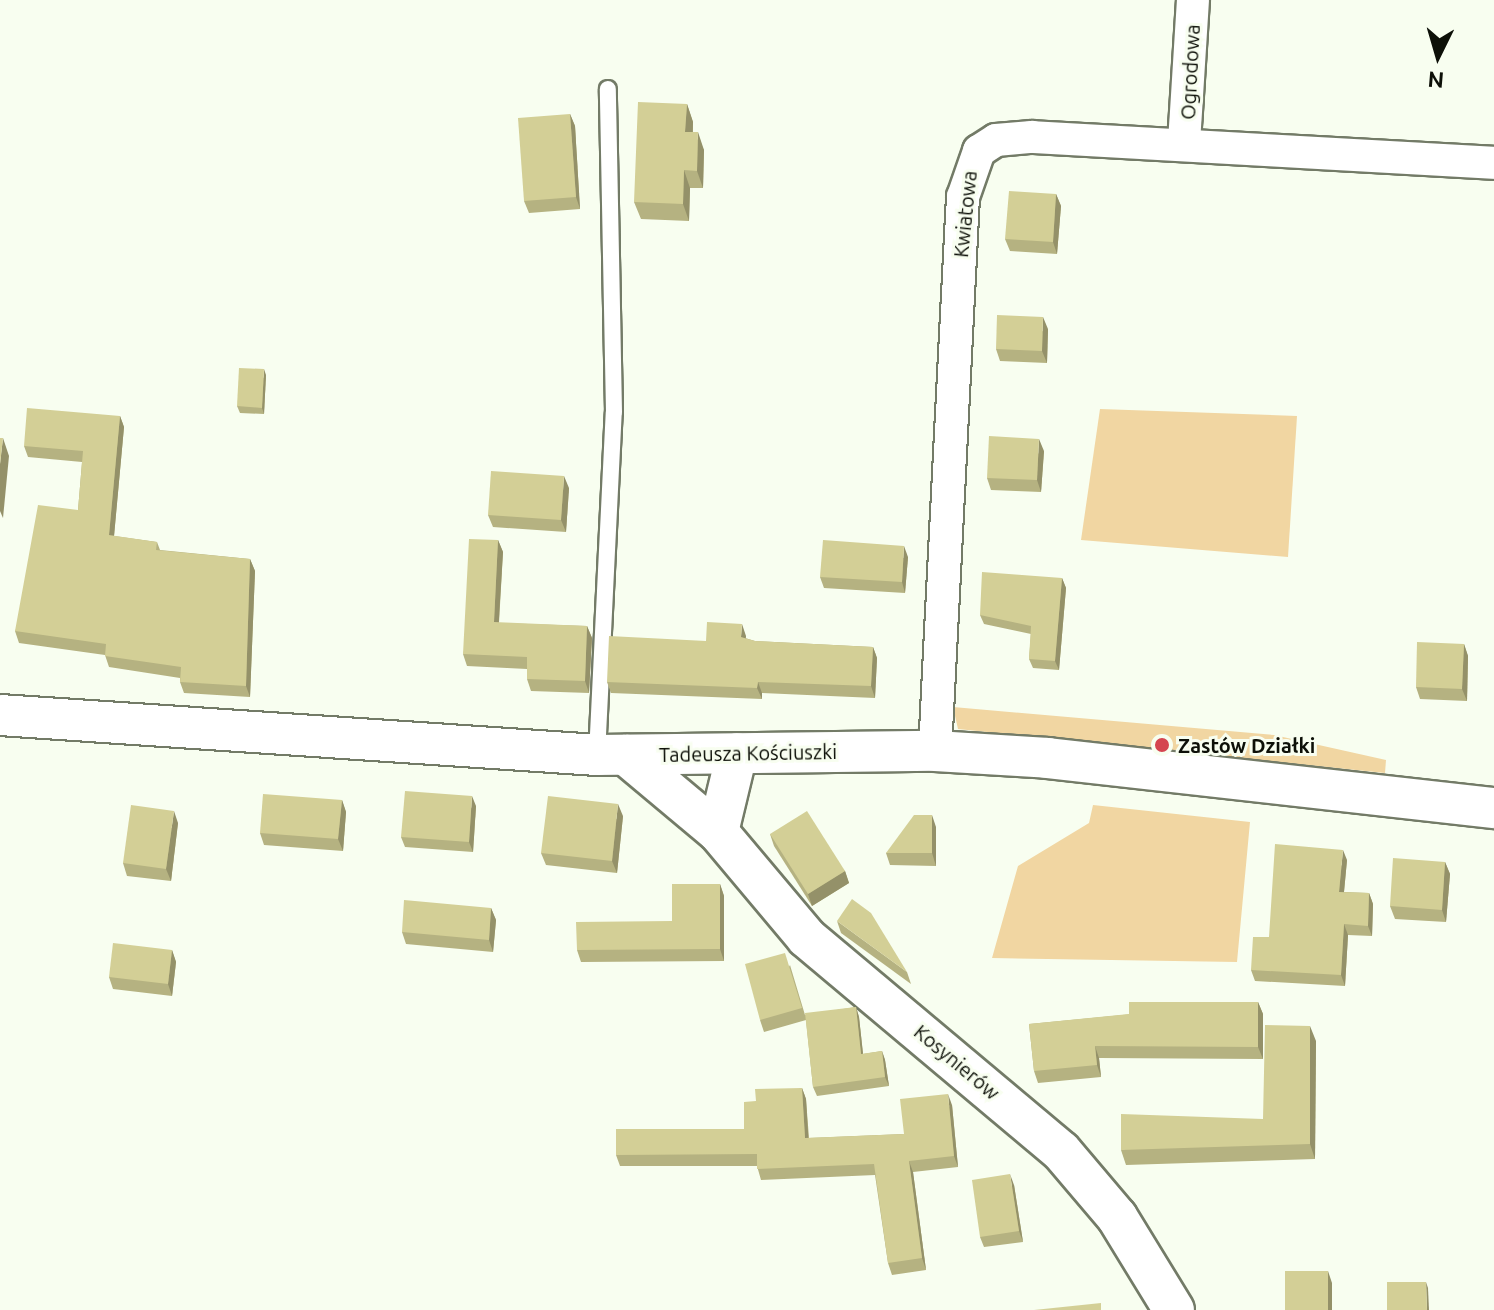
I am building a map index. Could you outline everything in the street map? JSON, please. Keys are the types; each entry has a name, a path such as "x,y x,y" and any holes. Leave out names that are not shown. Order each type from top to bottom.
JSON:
{"street":[{"name":"Ogrodowa","path":"1184,143 1193,0"},
{"name":"Kwiatowa","path":"935,751 968,167 987,144 1010,138 1184,143 1494,163"},
{"name":"Tadeusza Kościuszki","path":"0,715 612,755 935,751 1157,767 1494,808"},
{"path":"718,832 737,753"},
{"name":"Kosynierów","path":"612,755 718,832 807,938 1061,1151 1117,1217 1174,1310"}],"lane":[{"path":"608,89 614,412 612,755"}],"shaded area":[{"path":"1100,409 1297,416 1288,557 1081,540"},
{"path":"953,707 1274,735 1386,760 1385,773 958,729"},
{"path":"1093,805 1250,822 1237,962 992,958 1018,866 1089,823"}],"building":[{"path":"638,102 687,104 685,132 698,132 697,171 684,170 683,204 634,202"},
{"path":"570,114 576,197 524,201 518,118"},
{"path":"1009,191 1056,194 1053,242 1005,239"},
{"path":"997,315 1043,317 1042,351 996,349"},
{"path":"239,368 264,369 262,408 237,406"},
{"path":"27,408 120,416 109,535 157,542 156,550 250,559 246,686 180,682 181,667 105,656 106,644 15,631 38,505 78,510 83,451 24,446"},
{"path":"989,436 1039,439 1037,480 987,478"},
{"path":"491,471 564,476 561,520 488,515"},
{"path":"469,539 498,540 494,622 587,626 585,681 527,679 527,657 463,654"},
{"path":"823,540 904,546 902,582 820,577"},
{"path":"982,572 1062,578 1055,661 1029,659 1031,626 980,615"},
{"path":"707,622 742,624 741,637 755,641 873,647 871,686 758,682 757,688 607,682 609,636 706,641"},
{"path":"1417,642 1464,644 1462,689 1416,687"},
{"path":"405,791 472,796 469,842 401,837"},
{"path":"263,794 342,800 338,839 260,833"},
{"path":"548,796 618,804 612,861 541,853"},
{"path":"131,805 174,811 166,869 123,863"},
{"path":"807,811 845,871 808,894 770,834"},
{"path":"914,815 932,815 932,853 886,853"},
{"path":"1275,844 1343,850 1339,892 1369,893 1368,926 1344,924 1341,975 1251,970 1253,937 1269,937"},
{"path":"1393,858 1445,862 1442,910 1390,906"},
{"path":"672,884 720,884 720,949 577,950 576,922 672,921"},
{"path":"852,899 871,913 907,972 837,921"},
{"path":"404,900 491,908 489,940 402,932"},
{"path":"113,943 172,950 168,984 109,977"},
{"path":"785,953 802,1008 760,1020 745,964"},
{"path":"1129,1002 1258,1002 1258,1047 1095,1046 1097,1065 1034,1071 1029,1024 1129,1014"},
{"path":"856,1007 861,1054 882,1051 885,1077 813,1087 805,1013"},
{"path":"1265,1025 1310,1026 1310,1144 1121,1150 1121,1114 1263,1119"},
{"path":"802,1088 805,1138 904,1134 900,1099 948,1094 954,1156 909,1161 922,1258 888,1263 874,1164 757,1169 757,1154 616,1155 616,1129 744,1129 744,1102 756,1101 755,1089"},
{"path":"1010,1174 1019,1231 980,1237 972,1180"},
{"path":"1285,1271 1328,1271 1328,1310 1285,1310"},
{"path":"1387,1282 1426,1282 1427,1310 1387,1310"},
{"path":"1101,1303 1101,1310 1034,1310"}],"place":[{"name":"Zastów Działki","path":"1162,745"}]}
